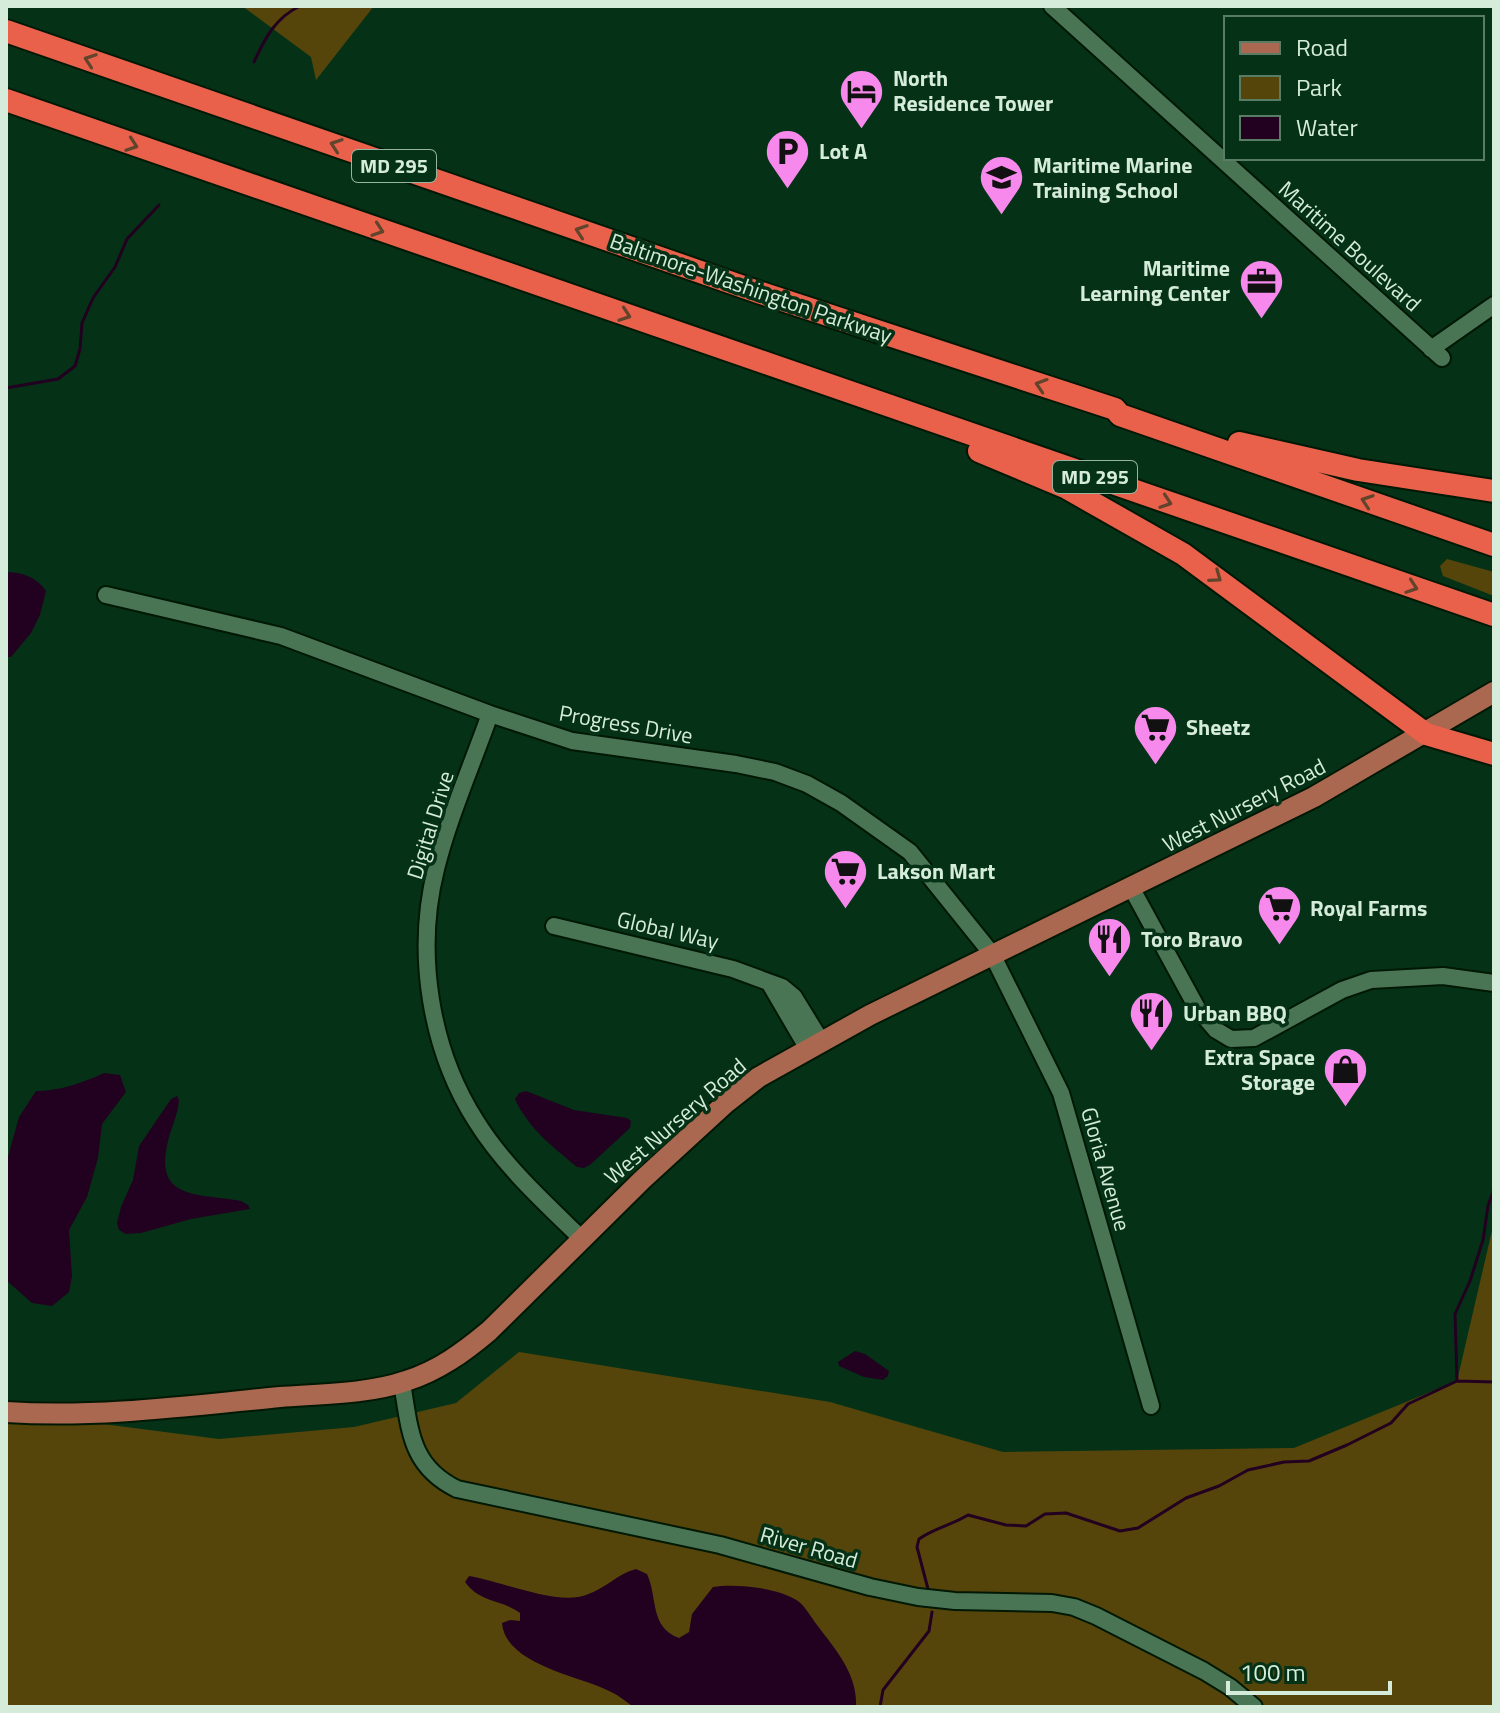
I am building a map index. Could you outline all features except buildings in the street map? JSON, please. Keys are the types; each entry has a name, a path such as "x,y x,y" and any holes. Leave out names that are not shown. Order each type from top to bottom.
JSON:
{"highway":[{"name":"Baltimore-Washington Parkway","path":"6,31 815,311 1115,409 1120,415 1494,545"},
{"name":"MD 295","path":"6,100 1494,615"},
{"path":"696,339 861,406 923,427 1065,487 1183,554 1426,734 1494,754"},
{"path":"1115,409 1254,447 1358,470 1494,491"}],"main road":[{"name":"West Nursery Road","path":"6,1412 94,1414 359,1390 402,1383 425,1375 467,1349 643,1179 759,1077 814,1045 992,954 1132,889 1302,804 1494,692"}],"street":[{"name":"Maritime Boulevard","path":"1052,6 1436,353 1494,305"},
{"name":"Progress Drive","path":"106,595 281,636 490,714 572,741 736,764 775,772 807,784 841,803 910,852 992,954"},
{"name":"Digital Drive","path":"490,714 435,871 427,955 432,1004 457,1087 476,1122 528,1186 582,1239"},
{"path":"1132,889 1197,1008 1216,1030 1231,1039 1254,1038 1342,990 1371,980 1443,976 1494,983"},
{"name":"Global Way","path":"554,926 733,969 782,987 794,997 814,1045"},
{"name":"Gloria Avenue","path":"992,954 1061,1093 1151,1406"},
{"name":"River Road","path":"402,1383 415,1447 422,1463 441,1481 457,1489 720,1545 870,1587 918,1597 993,1603 1052,1603 1074,1607 1204,1671 1254,1707"}],"green space":[{"path":"242,6 374,6 316,80 311,57"},
{"path":"1447,559 1494,572 1494,596 1443,576 1440,566"},
{"path":"1494,1222 1494,1707 6,1707 6,1421 95,1423 219,1439 354,1427 456,1403 519,1352 830,1402 1003,1452 1294,1448 1457,1381"}],"water":[{"path":"6,572 28,576 46,591 40,615 31,633 11,657 6,657"},
{"path":"104,1073 120,1075 126,1092 102,1124 98,1158 87,1197 69,1230 72,1276 69,1292 52,1306 32,1303 6,1280 6,1164 19,1117 36,1091 71,1086"},
{"path":"526,1091 574,1110 627,1118 631,1121 630,1128 591,1164 584,1168 577,1167 542,1136 520,1109 515,1099 519,1093"},
{"path":"177,1096 178,1109 165,1158 166,1172 172,1183 193,1194 241,1201 250,1209 126,1234 119,1230 117,1223 133,1180 139,1146 171,1099"},
{"path":"855,1351 865,1354 889,1371 888,1376 883,1380 864,1377 839,1366 838,1362"},
{"path":"636,1569 647,1574 663,1627 679,1638 689,1632 692,1614 713,1587 757,1588 798,1601 844,1663 856,1695 856,1707 634,1707 611,1692 529,1659 506,1637 502,1623 520,1621 520,1613 477,1594 465,1582 469,1576 545,1595 574,1598 593,1592"}],"waterway":[{"path":"254,62 277,23 300,6"},
{"path":"6,388 58,379 75,366 82,323 93,298 115,267 127,239 159,205"},
{"path":"1457,1381 1455,1314 1483,1240 1494,1189"},
{"path":"928,1589 917,1547 919,1539 968,1515 1006,1525 1026,1526 1045,1514 1066,1513 1120,1531 1138,1528 1186,1498 1219,1486 1248,1470 1284,1462 1309,1461 1347,1445 1391,1423 1408,1404 1457,1381 1494,1382"},
{"path":"880,1707 883,1690 929,1631 932,1612"}],"place":[{"name":"North Residence Tower","path":"862,130"},
{"name":"Lot A","path":"788,190"},
{"name":"Maritime Marine Training School","path":"1002,217"},
{"name":"Maritime Learning Center","path":"1261,320"},
{"name":"Sheetz","path":"1155,766"},
{"name":"Lakson Mart","path":"846,910"},
{"name":"Royal Farms","path":"1279,947"},
{"name":"Toro Bravo","path":"1110,978"},
{"name":"Urban BBQ","path":"1152,1052"},
{"name":"Extra Space Storage","path":"1346,1109"}]}
